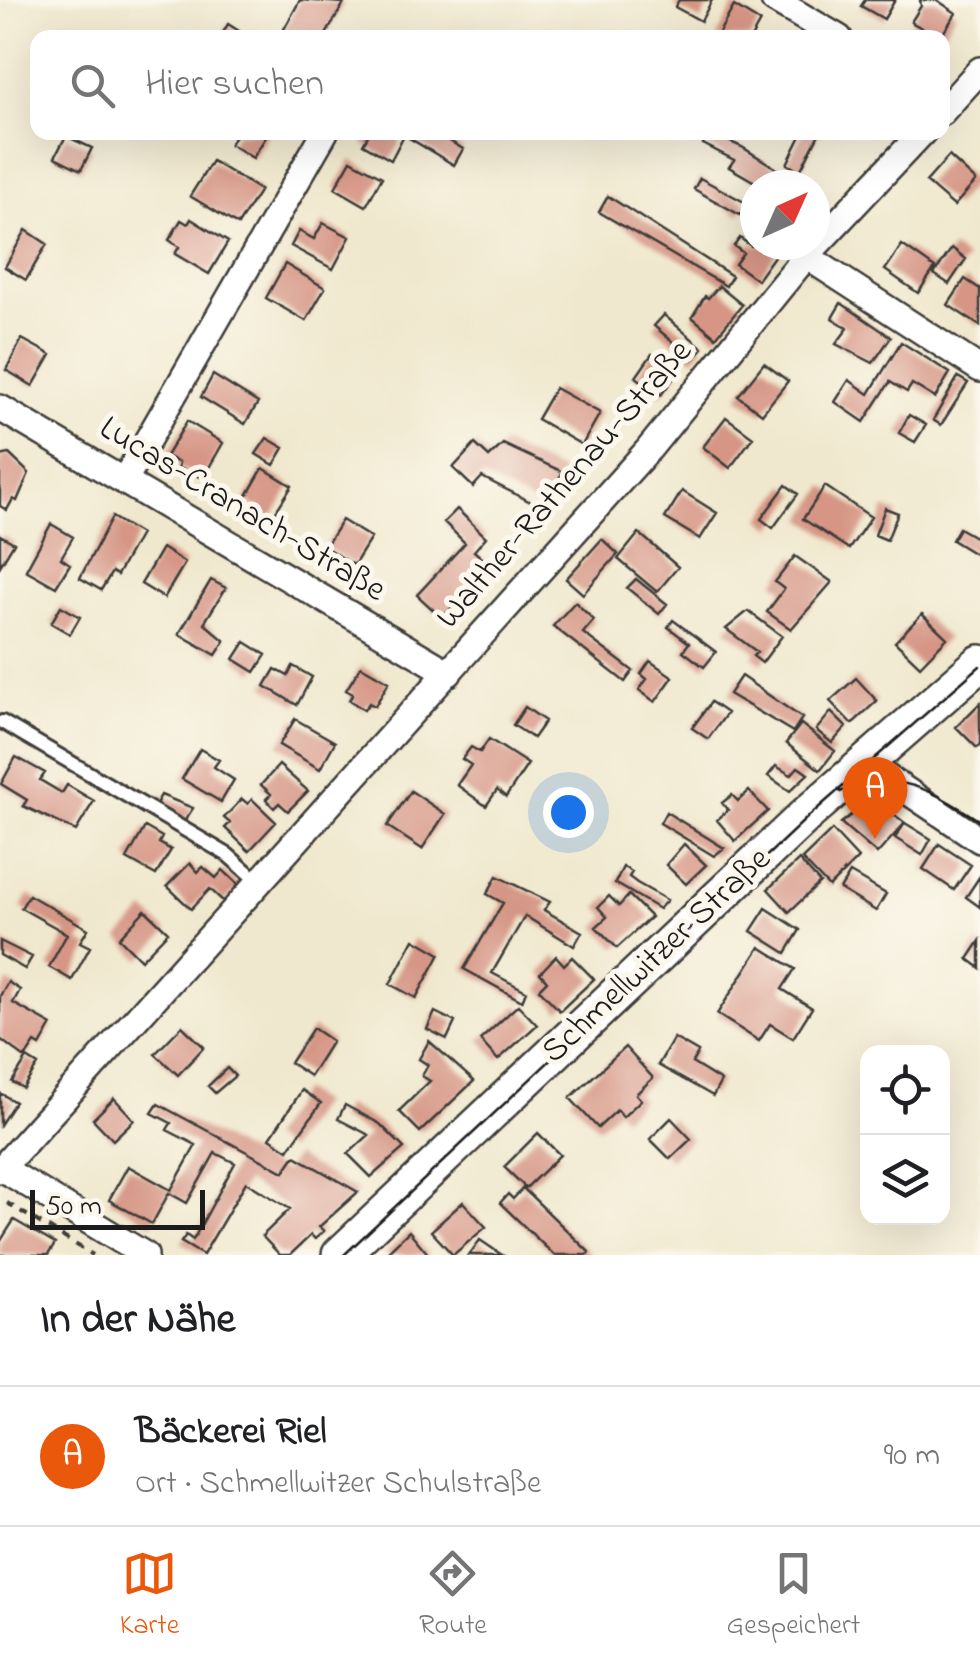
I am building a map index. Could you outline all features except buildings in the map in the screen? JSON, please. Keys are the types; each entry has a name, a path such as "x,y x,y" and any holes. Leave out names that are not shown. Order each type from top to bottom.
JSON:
{"street":[{"path":"774,0 825,30"},
{"path":"950,100 980,70"},
{"path":"124,482 320,140"},
{"name":"Walther-Rathenau-Straße","path":"830,231 915,140"},
{"name":"Walther-Rathenau-Straße","path":"1,1168 263,886 649,449 803,260"},
{"path":"812,260 980,369"},
{"name":"Lucas-Cranach-Straße","path":"0,408 449,673"},
{"name":"Schmellwitzer Straße","path":"340,1255 864,762 980,664"},
{"path":"864,762 980,840"},
{"path":"1,1168 145,1255"}],"lane":[{"path":"2,722 228,854 263,886"}],"path":[{"path":"7,1203 93,1255"}],"tram line":[{"path":"344,1255 808,817 980,666"},
{"path":"840,792 860,785 896,782 930,792 980,821"}],"place":[{"name":"Bäckerei Riel","path":"875,839"}]}
